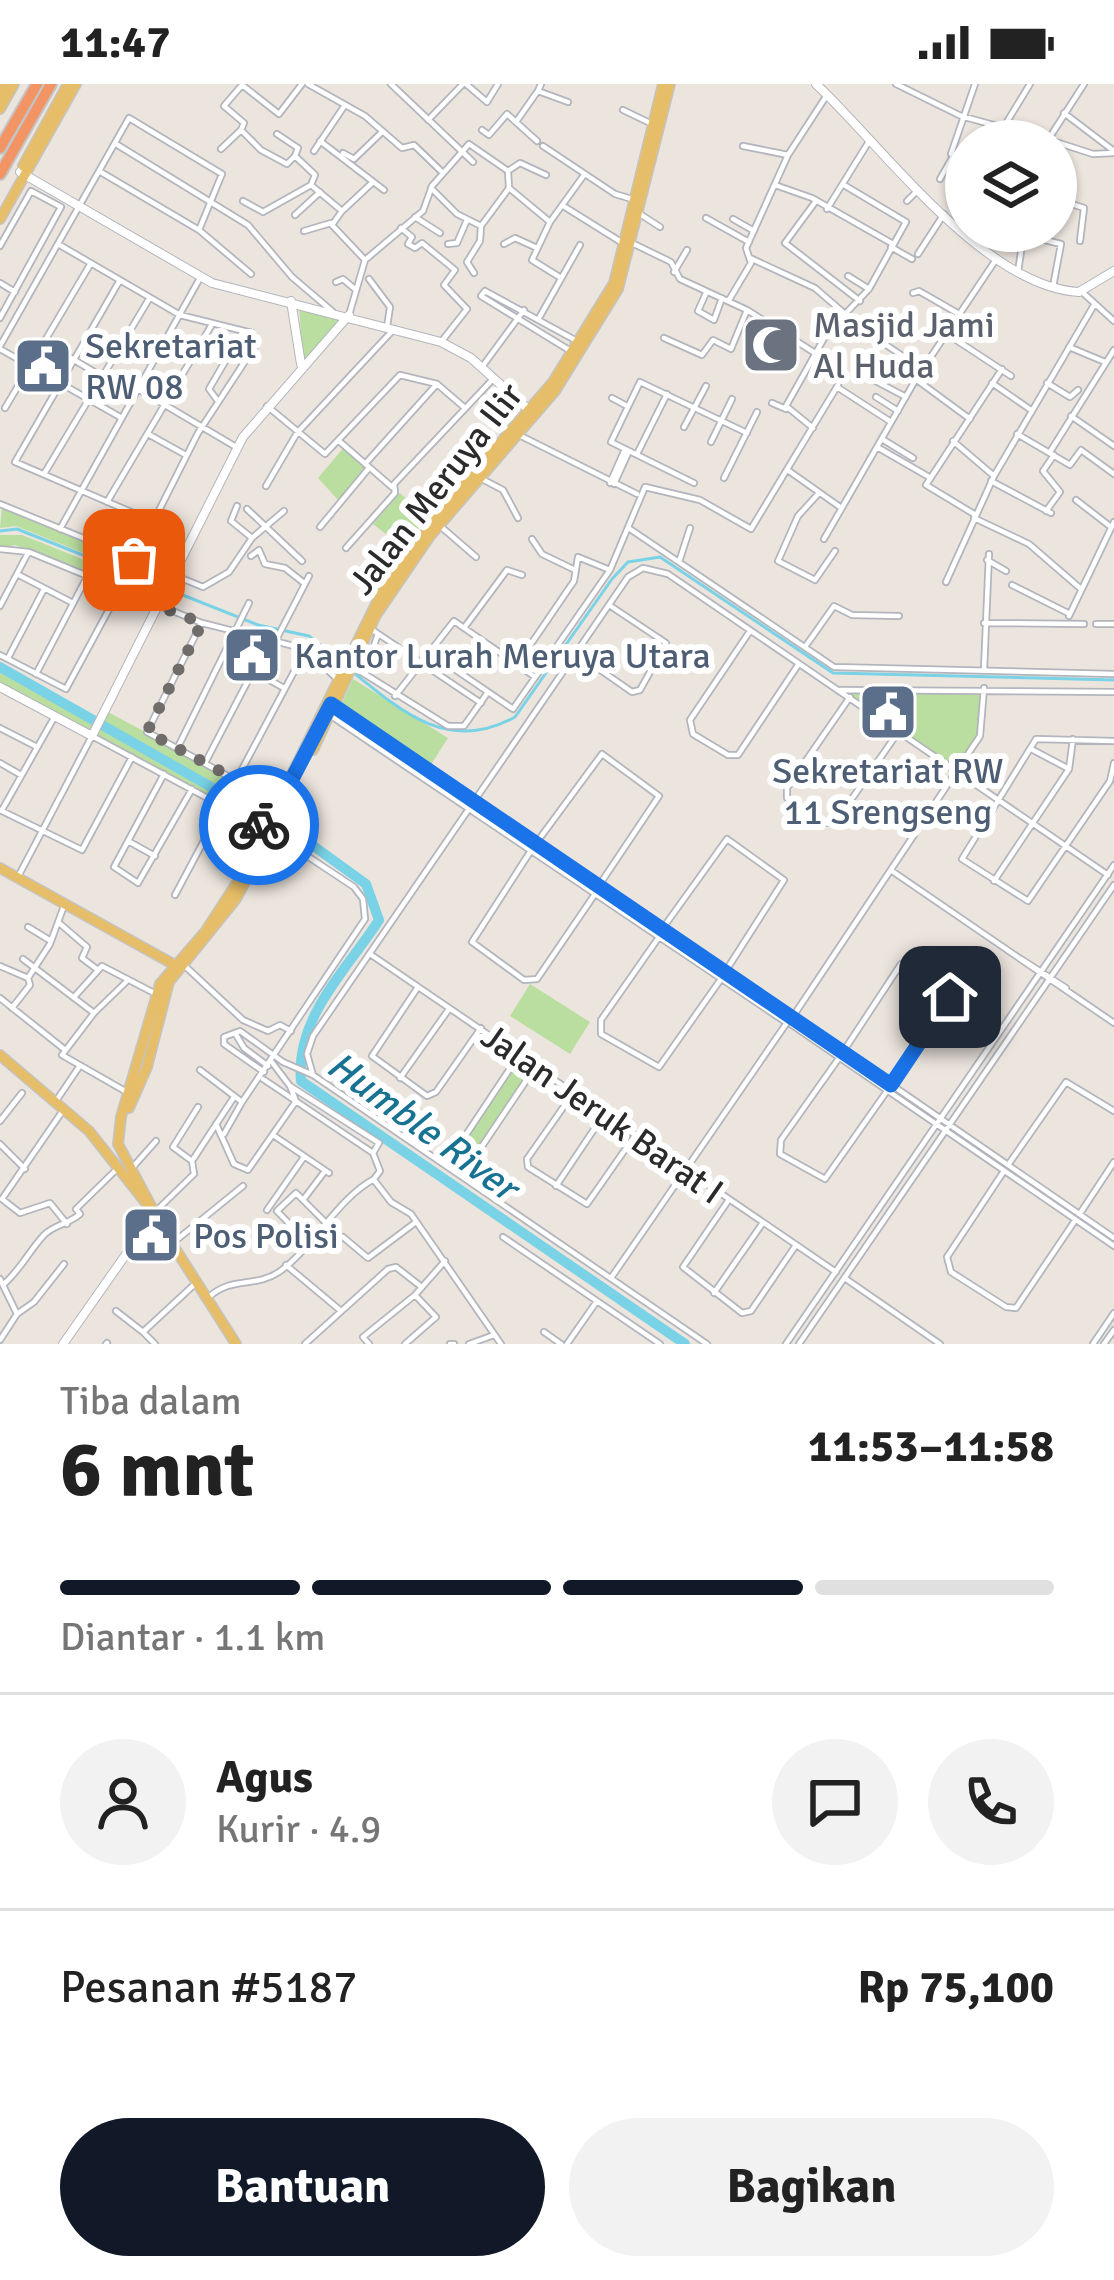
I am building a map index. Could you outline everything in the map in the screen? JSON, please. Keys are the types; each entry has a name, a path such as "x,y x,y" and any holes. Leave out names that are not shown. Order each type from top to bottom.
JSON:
{"highway":[{"path":"0,148 37,84"},
{"path":"0,174 51,84"}],"main road":[{"path":"0,95 10,84"},
{"path":"0,109 10,84"},
{"path":"0,219 72,84"},
{"name":"Jalan Meruya Ilir","path":"119,1129 145,1073 156,994 224,907 272,824 342,695 368,616 444,513 533,413 618,289 652,124 666,84"},
{"name":"Jalan Meruya Ilir","path":"533,413 617,277 640,214 666,84"},
{"path":"0,207 22,174"},
{"name":"Jalan Meruya Ilir","path":"334,710 428,534 515,434"},
{"path":"0,868 178,964"},
{"name":"Jalan Meruya Ilir","path":"119,1129 156,1008 178,964"},
{"path":"2,1061 60,1105 126,1168 236,1344"},
{"path":"89,1131 119,1129 118,1144 126,1168"}],"street":[{"path":"221,149 244,123 224,106 241,85 280,114 305,84 345,105 404,149 414,145 443,173"},
{"path":"391,84 473,162"},
{"path":"400,91 406,84"},
{"path":"428,120 464,84 487,102 498,84"},
{"path":"816,84 944,213 1018,272 1053,288 1081,291 1114,271"},
{"path":"896,84 977,120"},
{"path":"960,120 975,84"},
{"path":"1008,120 1030,84"},
{"path":"1061,120 1084,84"},
{"path":"516,122 539,88 568,103"},
{"path":"706,292 698,310 714,320 750,258 749,242 788,155 827,94"},
{"path":"314,151 345,105"},
{"path":"623,110 652,124"},
{"path":"482,130 489,135 507,113 584,175 635,200"},
{"path":"1064,113 1114,152"},
{"path":"120,417 0,347 132,117 220,170 223,179 199,230"},
{"path":"241,130 286,164 298,148 277,134"},
{"path":"343,153 354,159 382,132"},
{"path":"827,209 871,139"},
{"path":"320,141 384,190"},
{"path":"115,144 248,225 332,311"},
{"path":"18,876 163,602 237,448 267,406 349,315 365,260 427,206 431,188 470,144 508,171"},
{"path":"743,146 788,155"},
{"path":"1077,149 1093,154 1114,152"},
{"path":"243,201 263,212 311,184 316,175 295,156"},
{"path":"508,171 520,163 546,175"},
{"path":"940,179 945,170"},
{"path":"99,171 199,230 251,274"},
{"path":"474,273 467,262 480,241 481,226 509,188 508,171"},
{"path":"22,174 200,278 441,341 482,368 533,413"},
{"path":"561,278 532,260 550,222 584,175"},
{"path":"304,231 331,223 374,181"},
{"path":"311,184 342,211"},
{"path":"775,185 817,201 915,256 944,213"},
{"path":"786,409 815,353 869,289 905,221 844,185"},
{"path":"431,188 467,220 481,226"},
{"path":"509,188 550,222"},
{"path":"907,201 920,188"},
{"path":"0,246 32,190 61,207 0,318"},
{"path":"295,215 320,191"},
{"path":"817,201 784,243 860,302"},
{"path":"563,206 673,264 674,272"},
{"path":"1077,206 1084,208 1080,241"},
{"path":"640,214 660,227"},
{"path":"415,217 440,233"},
{"path":"706,218 749,242"},
{"path":"733,219 754,231"},
{"path":"448,244 457,243 467,220"},
{"path":"331,223 365,260"},
{"path":"401,228 412,237 407,243 414,248 420,243 455,270 444,286 466,312 441,341"},
{"path":"504,244 515,238 537,248"},
{"path":"58,244 180,316 255,336 256,351 201,426 134,560"},
{"path":"539,318 580,245"},
{"path":"674,272 687,250"},
{"path":"1018,272 1021,252"},
{"path":"1053,288 1059,252"},
{"path":"824,539 922,369 998,257"},
{"path":"750,258 814,288 844,315 922,369"},
{"path":"5,408 91,262"},
{"path":"674,272 815,353"},
{"path":"848,276 869,289"},
{"path":"60,529 78,489 200,278"},
{"path":"336,282 343,279 356,290"},
{"path":"266,486 297,434 390,328 390,308 369,279"},
{"path":"120,280 15,462 152,521"},
{"path":"0,283 14,292"},
{"path":"480,291 539,318 574,348 518,318 480,291"},
{"path":"1081,291 1114,321"},
{"path":"913,293 960,315"},
{"path":"44,474 150,298"},
{"path":"291,301 302,366"},
{"path":"946,581 993,478 1094,305"},
{"path":"482,368 524,310"},
{"path":"664,338 702,356 713,340 731,349 747,310"},
{"path":"107,502 212,324"},
{"path":"217,400 209,389 243,331"},
{"path":"947,334 1011,376"},
{"path":"44,342 102,376"},
{"path":"1069,346 1105,362"},
{"path":"556,369 574,348"},
{"path":"953,441 993,478 1048,512 1060,492 1042,471 1114,350"},
{"path":"1002,369 926,486 998,534 1024,541 1081,589"},
{"path":"267,406 325,454 405,374 437,384 465,408"},
{"path":"868,377 906,398"},
{"path":"392,487 494,378"},
{"path":"916,379 970,419"},
{"path":"694,483 611,442 641,381 747,433"},
{"path":"992,383 1031,410"},
{"path":"1047,383 1070,397 1078,390"},
{"path":"320,527 437,384"},
{"path":"684,427 706,386"},
{"path":"428,651 513,709 610,569 640,495 652,484 703,501 750,530 837,386 891,422"},
{"path":"138,388 237,448"},
{"path":"612,483 668,392"},
{"path":"876,397 898,411"},
{"path":"612,398 627,406"},
{"path":"710,442 732,399"},
{"path":"772,404 813,428"},
{"path":"724,478 757,412"},
{"path":"488,416 640,495"},
{"path":"1072,416 1114,446"},
{"path":"148,434 185,455"},
{"path":"1017,434 1070,465 1081,449 1114,474"},
{"path":"881,439 913,458"},
{"path":"339,441 392,487 394,494 346,548"},
{"path":"877,446 930,478"},
{"path":"789,471 840,507"},
{"path":"480,478 502,490 518,518"},
{"path":"819,493 798,516 778,561 815,580 835,551"},
{"path":"1012,585 1069,615 1113,524 1076,500"},
{"path":"0,504 172,580 210,586 242,558 239,550 284,511"},
{"path":"236,506 231,521 252,538"},
{"path":"247,509 302,561"},
{"path":"439,525 476,557"},
{"path":"679,562 691,528"},
{"path":"630,529 836,668 1114,674"},
{"path":"532,539 542,547 542,554 575,570"},
{"path":"1102,544 1114,551"},
{"path":"0,549 29,552 163,602 202,623 306,650 441,724 461,728 488,692"},
{"path":"251,556 259,550 267,557 264,564 307,579 276,640"},
{"path":"0,606 29,552"},
{"path":"508,658 517,645 532,644 574,581 581,556 610,569"},
{"path":"984,670 988,557 1006,571"},
{"path":"313,1075 308,1044 628,577 655,568 1108,875"},
{"path":"464,628 507,570 522,575"},
{"path":"17,574 73,603"},
{"path":"35,674 88,575"},
{"path":"44,589 4,657 66,689 120,589"},
{"path":"177,749 249,603"},
{"path":"576,653 632,692 640,690 666,643 609,605"},
{"path":"805,647 834,606 852,615 899,616"},
{"path":"395,696 452,622 535,677"},
{"path":"202,623 147,732 235,779"},
{"path":"984,623 1084,624"},
{"path":"1096,624 1114,624"},
{"path":"374,630 481,704"},
{"path":"750,631 690,720 692,734 728,755 738,755 799,663"},
{"path":"175,895 306,650"},
{"path":"226,656 285,689"},
{"path":"205,763 253,671"},
{"path":"0,687 94,732 192,789 272,824 347,880 367,909 362,928 224,1134"},
{"path":"611,1278 956,772 982,730 984,688"},
{"path":"840,690 1114,692"},
{"path":"850,697 788,788 788,798 826,823 835,823 898,731"},
{"path":"334,710 537,842 790,1020"},
{"path":"334,710 531,851 841,1054 1114,1242"},
{"path":"55,716 1,810 41,832 82,850 132,757"},
{"path":"0,728 37,747"},
{"path":"1114,741 1037,739 962,856 1028,901 1110,781 1114,763"},
{"path":"994,881 1069,769 1073,739"},
{"path":"1033,750 1069,769"},
{"path":"537,842 602,754 658,796 599,885"},
{"path":"0,764 22,775"},
{"path":"164,774 115,868 140,884 192,789"},
{"path":"663,928 723,839 780,874 783,886 726,971"},
{"path":"128,841 155,856"},
{"path":"531,851 473,936 476,948 524,980 537,979 595,894"},
{"path":"786,1344 1114,865"},
{"path":"890,870 1114,1023"},
{"path":"799,1344 1114,885"},
{"path":"28,979 51,941 65,903"},
{"path":"57,922 80,937 87,947 82,958 98,970"},
{"path":"28,926 51,941"},
{"path":"659,937 601,1020 601,1034 659,1067 721,979"},
{"name":"Jalan Jeruk Barat I","path":"370,954 836,1272"},
{"path":"23,959 94,1013"},
{"path":"178,964 243,1020 268,1031 280,1025 291,1031"},
{"path":"901,964 913,964 947,988 950,997 825,1179 780,1154 782,1140 841,1054 901,964"},
{"path":"0,966 28,979 30,985 11,1008"},
{"path":"75,997 98,970 109,968 126,982 156,994"},
{"path":"126,982 94,1013 62,1055 129,1093"},
{"path":"419,986 372,1056 400,1078 433,1096 481,1028"},
{"path":"0,998 64,1049"},
{"path":"400,1078 450,1007"},
{"path":"209,1297 228,1282 256,1280 286,1265 380,1171 373,1153 296,1101 235,1032"},
{"path":"235,1032 223,1042 268,1066 283,1062 313,1075 707,1344"},
{"path":"235,1032 244,1048 290,1085 377,1140 373,1153"},
{"path":"446,1165 520,1055"},
{"path":"463,1176 536,1066"},
{"path":"67,1224 50,1203 20,1213 0,1199 25,1169 79,1067"},
{"path":"200,1070 242,1102"},
{"path":"1114,1111 1066,1082 947,1257 951,1272 1006,1307 1016,1308 1114,1162"},
{"path":"290,1085 296,1101"},
{"path":"574,1092 526,1163 556,1186 583,1204 590,1202 636,1134"},
{"path":"0,1121 22,1093"},
{"path":"63,1344 157,1215 194,1174 192,1161 234,1097"},
{"path":"215,1124 239,1168 251,1167 296,1101"},
{"path":"192,1161 173,1147 198,1107"},
{"path":"556,1186 605,1113"},
{"path":"273,1135 327,1172 303,1200"},
{"path":"17,1314 2,1282 24,1266 47,1232 67,1224 156,1141"},
{"path":"0,1144 25,1169"},
{"path":"267,1210 304,1157"},
{"path":"374,1179 416,1222 502,1344"},
{"path":"174,1242 243,1186"},
{"path":"306,1241 277,1210 296,1193 327,1224"},
{"path":"729,1199 683,1267 714,1293 747,1315 796,1245"},
{"path":"883,1204 892,1210"},
{"path":"344,1237 368,1258 416,1222"},
{"path":"714,1293 763,1222"},
{"path":"503,1237 660,1344"},
{"path":"354,1344 415,1295 419,1285 445,1261"},
{"path":"0,1340 17,1314 34,1302 64,1264"},
{"path":"286,1265 342,1313"},
{"path":"305,1344 392,1267 419,1285"},
{"path":"845,1278 940,1344"},
{"path":"143,1332 199,1280"},
{"path":"405,1344 436,1317 415,1295"},
{"path":"544,1332 564,1344 597,1301"},
{"path":"116,1311 155,1344"},
{"path":"1093,1344 1114,1313"},
{"path":"1104,1344 1114,1330"},
{"path":"469,1344 495,1335"},
{"path":"363,1337 369,1344"}],"green space":[{"path":"299,306 345,317 303,360"},
{"path":"345,446 368,467 338,500 318,478"},
{"path":"400,493 432,522 408,552 373,524"},
{"path":"2,508 168,576 166,586 16,526 0,528"},
{"path":"0,535 22,535 165,592 161,604 15,545 0,548"},
{"path":"0,669 100,724 94,733 0,683"},
{"path":"353,679 448,738 430,766 340,707"},
{"path":"842,691 985,693 983,730 958,769"},
{"path":"108,712 235,780 223,805 96,736"},
{"path":"530,984 590,1022 570,1054 510,1016"},
{"path":"520,1059 531,1067 460,1173 449,1165"}],"waterway":[{"path":"0,531 17,529 161,586"},
{"path":"353,672 429,724 469,731 491,727 515,717 628,562 660,557 833,673 1114,680"},
{"path":"170,590 258,625 309,636 341,663"},
{"name":"Humble River","path":"0,667 308,842 366,884 379,920 314,1016 301,1058 301,1081 685,1344"}],"way so far":[{"path":"134,560 174,576 161,607 202,623 147,732 235,779 223,805 259,825"}],"place":[{"name":"Masjid Jami Al Huda","path":"771,345"},
{"name":"Sekretariat RW 08","path":"43,366"},
{"name":"Kantor Lurah Meruya Utara","path":"252,655"},
{"name":"Sekretariat RW 11 Srengseng","path":"888,712"},
{"name":"Pos Polisi","path":"151,1235"}],"route":[{"path":"259,825 266,829 331,704 891,1085 950,997"}]}
